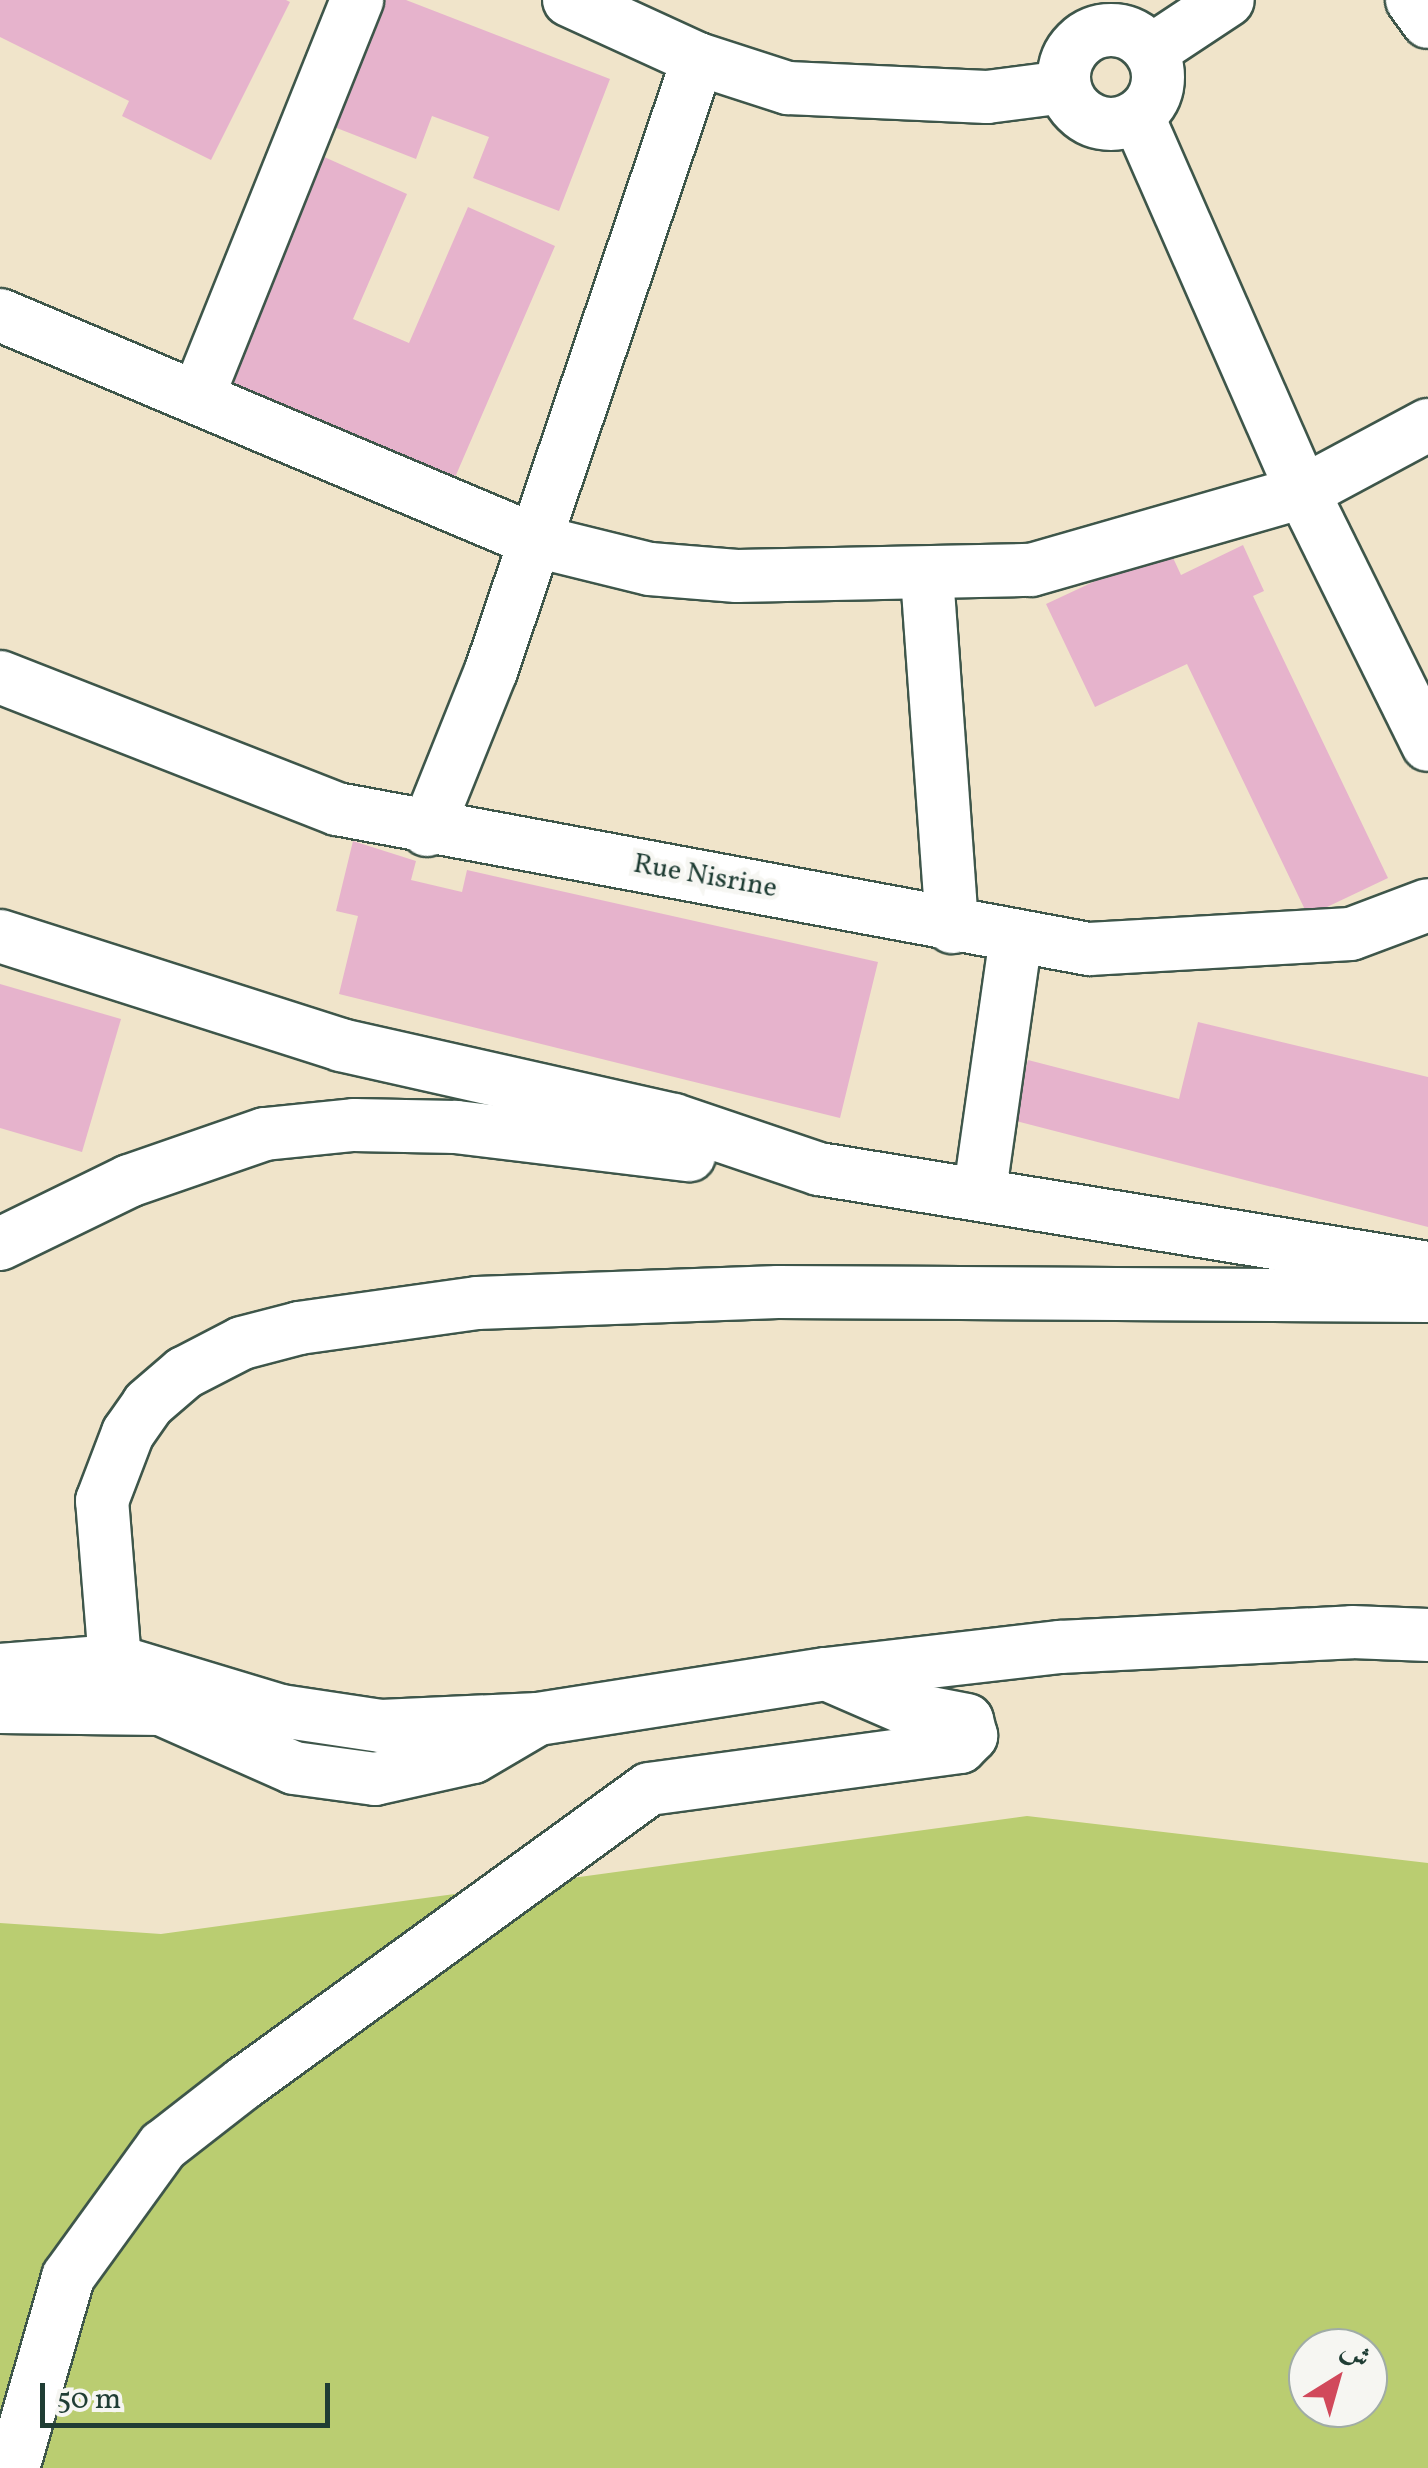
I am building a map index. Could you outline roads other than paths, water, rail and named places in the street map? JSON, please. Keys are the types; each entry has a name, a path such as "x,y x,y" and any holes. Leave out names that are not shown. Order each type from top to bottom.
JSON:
{"street":[{"path":"198,396 357,0"},
{"path":"569,0 698,59 788,88 860,96 988,97 1064,87"},
{"path":"1151,51 1228,0"},
{"path":"1412,0 1428,22"},
{"path":"1097,15 1151,51 1158,87 1138,117 1102,124 1085,117 1064,87 1072,51 1097,15"},
{"path":"427,830 536,541 698,59"},
{"path":"1138,117 1303,492 1428,745"},
{"path":"0,315 536,541 650,569 821,579 1031,570 1303,492 1428,425"},
{"path":"927,576 952,927"},
{"name":"Rue Nisrine","path":"0,677 337,808 427,830 754,885 952,927 1088,949 1352,934 1428,904"},
{"path":"0,936 340,1045 674,1120 820,1169"},
{"path":"980,1190 1016,937"},
{"path":"0,1244 199,1152 265,1134 336,1126 456,1127 980,1190 1428,1268"},
{"path":"115,1661 102,1501 128,1433 148,1404 184,1374 242,1344 298,1328 478,1303 778,1292 1428,1296"},
{"path":"0,1670 115,1661 329,1721 381,1726 538,1719 826,1674 1060,1647 1352,1632 1428,1634"},
{"path":"12,2468 68,2276 163,2146 204,2114 649,1789 960,1748 971,1736 967,1720 905,1708 826,1674"},
{"path":"0,1707 162,1709 294,1768 374,1780 473,1757 538,1719"}]}
